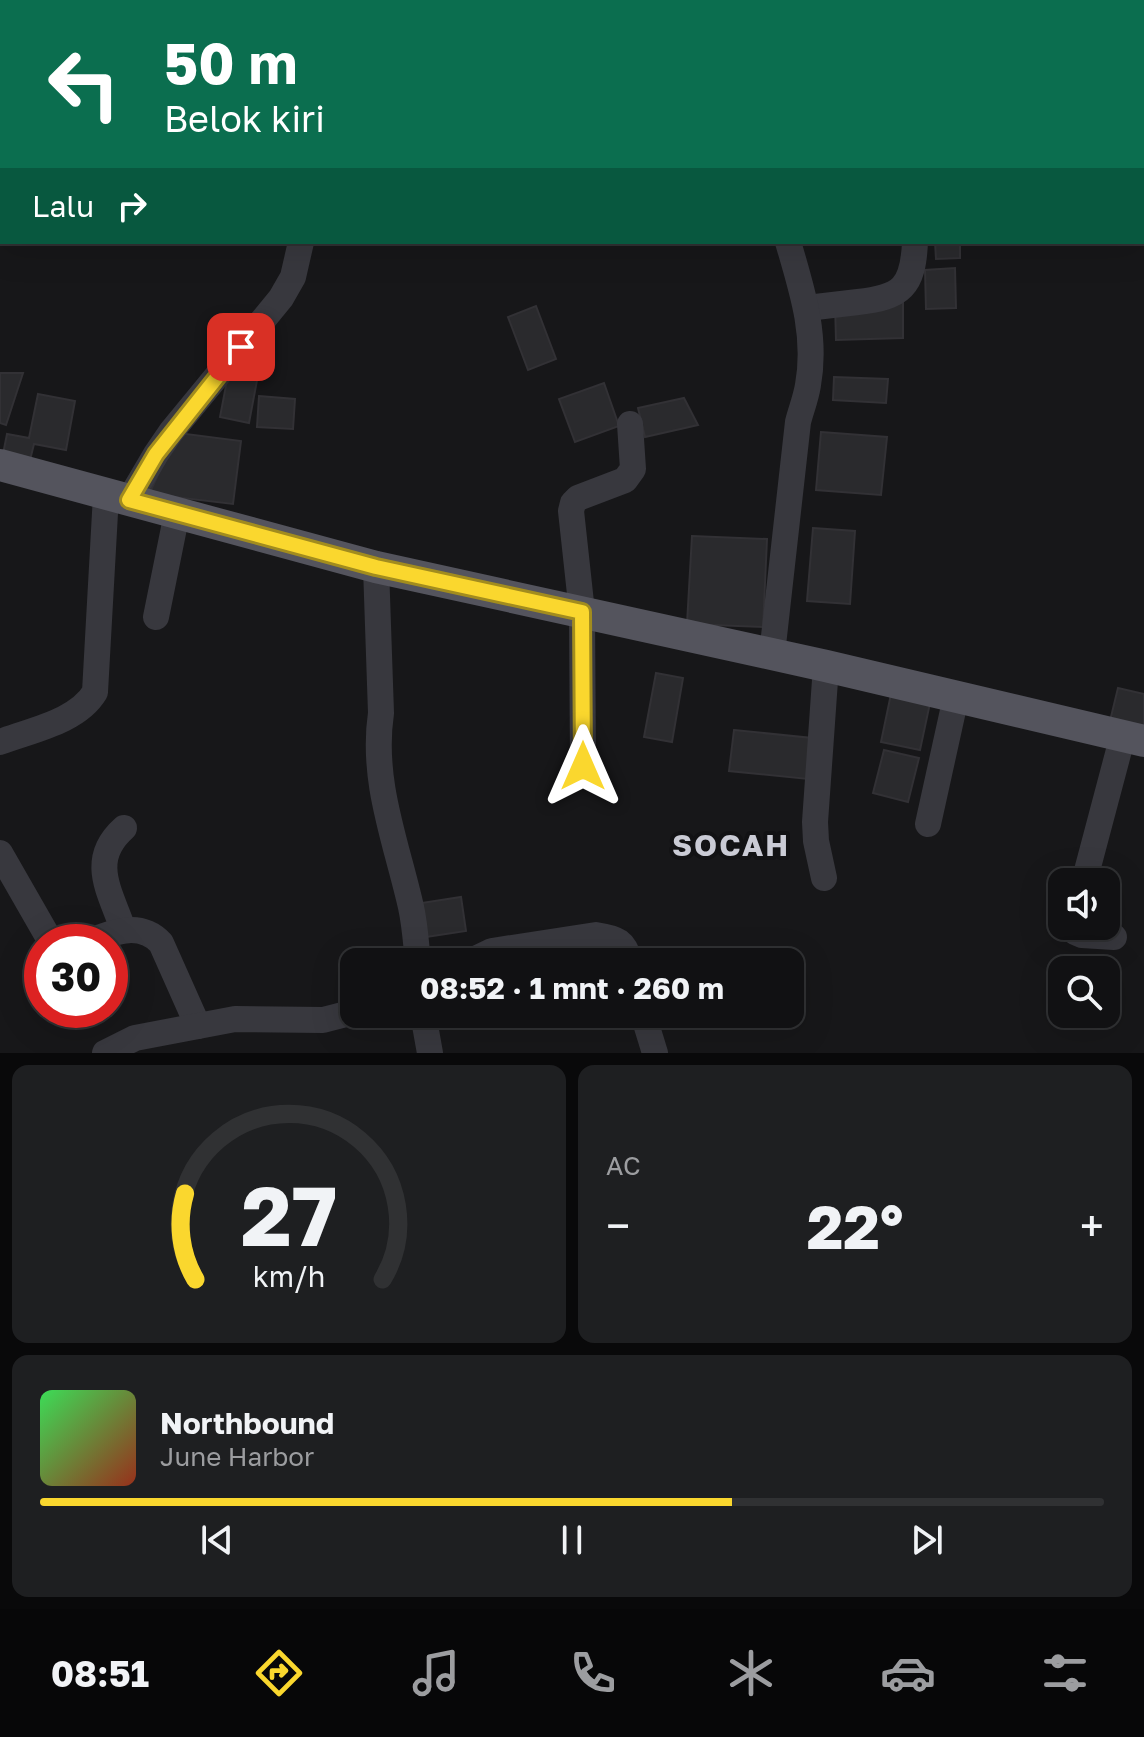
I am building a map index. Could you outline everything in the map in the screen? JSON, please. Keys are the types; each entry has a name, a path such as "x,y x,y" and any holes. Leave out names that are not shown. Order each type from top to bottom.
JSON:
{"main road":[{"path":"0,465 376,567 826,666 1134,738"}],"street":[{"path":"0,742 70,716 84,706 95,692 118,498 281,298 293,277 301,244"},
{"path":"772,654 798,422 808,388 811,363 812,338 807,308 789,244"},
{"path":"807,308 884,300 897,294 910,276 915,244"},
{"path":"583,766 582,612 571,511 578,498 630,476 633,469 630,424"},
{"path":"156,617 177,513"},
{"path":"376,567 381,713 379,783 412,911 416,948"},
{"path":"824,878 815,822 826,666"},
{"path":"928,824 956,697"},
{"path":"1089,868 1134,738"},
{"path":"121,924 103,870 105,851 113,837 124,828"},
{"path":"0,853 41,924"},
{"path":"128,930 147,932 161,943 198,1026"},
{"path":"512,948 596,935 613,937 626,948"},
{"path":"105,1053 135,1038 235,1019 323,1020 340,1016"},
{"path":"426,1028 430,1053"},
{"path":"647,1028 655,1053"}],"building":[{"path":"935,244 960,244 960,258 936,259"},
{"path":"955,268 956,308 926,309 925,270"},
{"path":"903,302 903,338 836,340 835,304"},
{"path":"536,306 556,359 528,370 508,317"},
{"path":"229,370 258,375 249,423 220,417"},
{"path":"0,373 23,373 6,425 0,423"},
{"path":"834,377 888,379 886,403 833,400"},
{"path":"604,383 619,426 575,442 559,399"},
{"path":"38,394 75,401 66,450 34,444 29,464 2,459 7,434 29,438"},
{"path":"259,396 295,399 293,429 257,427"},
{"path":"684,398 698,425 645,437 638,408"},
{"path":"821,432 887,437 881,495 816,490"},
{"path":"178,433 241,441 233,504 149,494"},
{"path":"813,528 855,531 850,604 807,601"},
{"path":"692,536 767,539 763,627 687,624"},
{"path":"656,673 683,678 672,742 644,737"},
{"path":"1118,688 1144,694 1144,729 1110,721"},
{"path":"891,694 930,703 920,750 881,742"},
{"path":"734,730 812,738 808,779 729,771"},
{"path":"884,750 919,758 908,802 873,793"},
{"path":"461,897 466,931 419,938 415,904"}],"district":[{"name":"SOCAH","path":"731,845"}],"route":[{"path":"241,347 171,432 129,500 376,567 582,612 583,766"}]}
